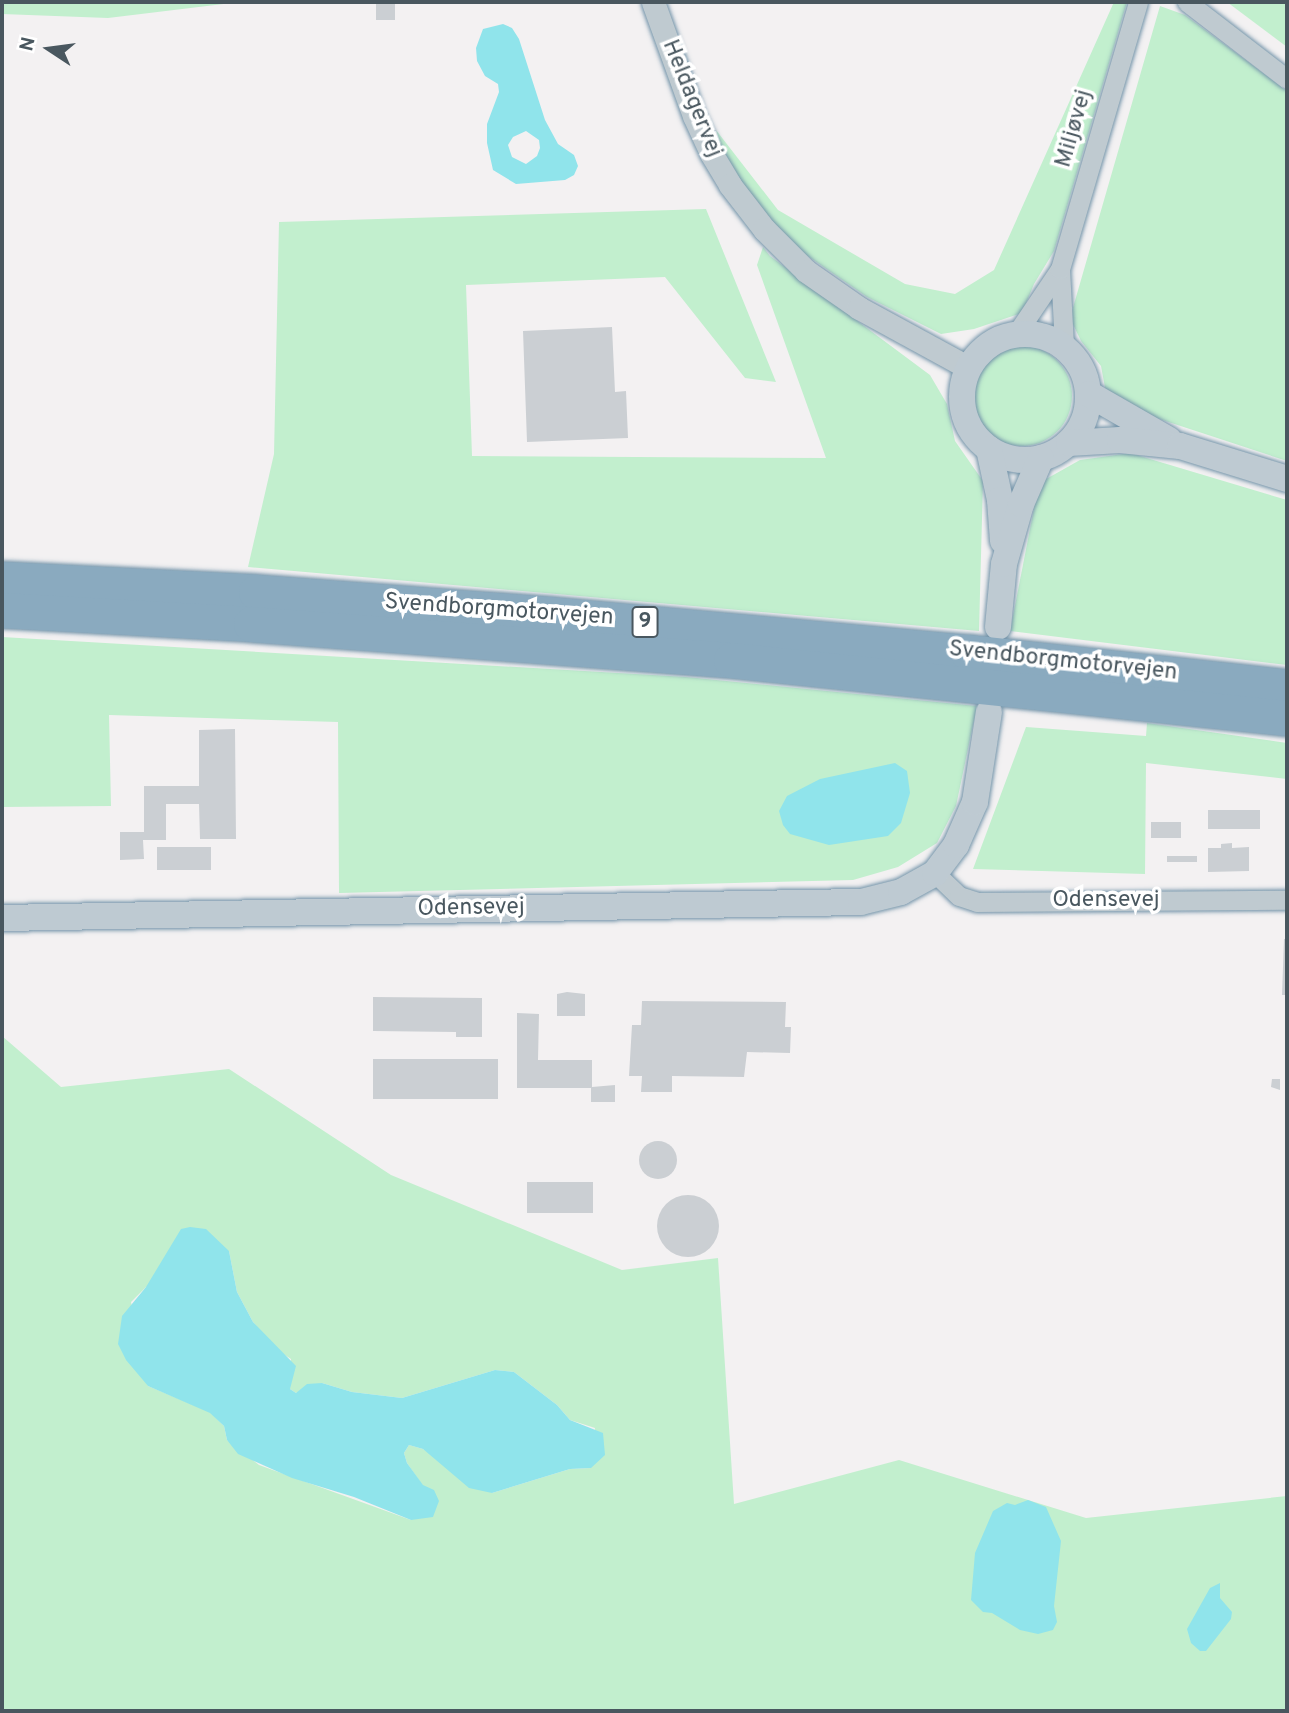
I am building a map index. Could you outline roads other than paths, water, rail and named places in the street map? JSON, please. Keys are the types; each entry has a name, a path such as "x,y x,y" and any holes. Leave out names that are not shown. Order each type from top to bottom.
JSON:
{"highway":[{"name":"Svendborgmotorvejen","path":"2,579 256,592 548,614 954,650 1287,687"},
{"name":"Svendborgmotorvejen","path":"2,610 278,626 731,660 1287,718"}],"main road":[{"path":"1016,334 1041,335 1064,346 1081,368 1089,394 1080,429 1069,443 1041,458 1014,459 989,449 976,436 967,421 962,403 963,385 969,368 988,345 1016,334"},
{"path":"1089,394 1180,446"},
{"path":"1069,443 1120,440 1180,446 1287,480"},
{"path":"989,449 1000,500 1004,564 998,626"},
{"path":"1004,564 1021,504 1041,458"},
{"name":"Odensevej","path":"2,918 861,902 901,892 935,873 956,845 975,802 989,712"}],"street":[{"name":"Heldagervej","path":"653,2 694,117 711,153 730,185 764,229 806,271 859,308 969,368"},
{"name":"Miljøvej","path":"1016,334 1060,269 1138,2"},
{"path":"1187,2 1287,79"},
{"name":"Miljøvej","path":"1060,269 1064,346"},
{"name":"Odensevej","path":"935,873 959,897 977,902 1287,900"}],"water":[{"path":"503,24 512,28 519,39 545,120 558,144 574,155 578,166 574,175 565,180 516,184 493,170 487,143 487,124 499,92 498,84 485,76 477,61 476,48 483,29","holes":["526,131 539,140 537,156 526,164 512,157 508,145 513,137"]},
{"path":"895,763 907,771 910,793 901,823 888,836 829,845 790,834 783,825 779,811 787,796 820,779"},
{"path":"181,1229 206,1229 229,1251 237,1292 253,1322 296,1366 290,1389 296,1393 307,1384 322,1383 352,1392 402,1398 495,1370 514,1372 557,1405 570,1420 603,1433 605,1455 591,1468 570,1469 492,1493 469,1488 423,1449 409,1445 404,1453 407,1463 423,1485 434,1490 439,1501 433,1517 411,1520 354,1497 292,1478 238,1454 227,1440 224,1426 210,1413 148,1386 126,1360 118,1344 122,1316 146,1287"},
{"path":"1028,1500 1046,1507 1061,1541 1054,1606 1057,1622 1053,1630 1038,1634 1020,1630 992,1613 983,1612 971,1600 975,1553 993,1511 1007,1503 1015,1505"},
{"path":"1220,1583 1220,1598 1232,1612 1231,1619 1206,1651 1200,1651 1191,1643 1187,1629 1210,1588"}]}
